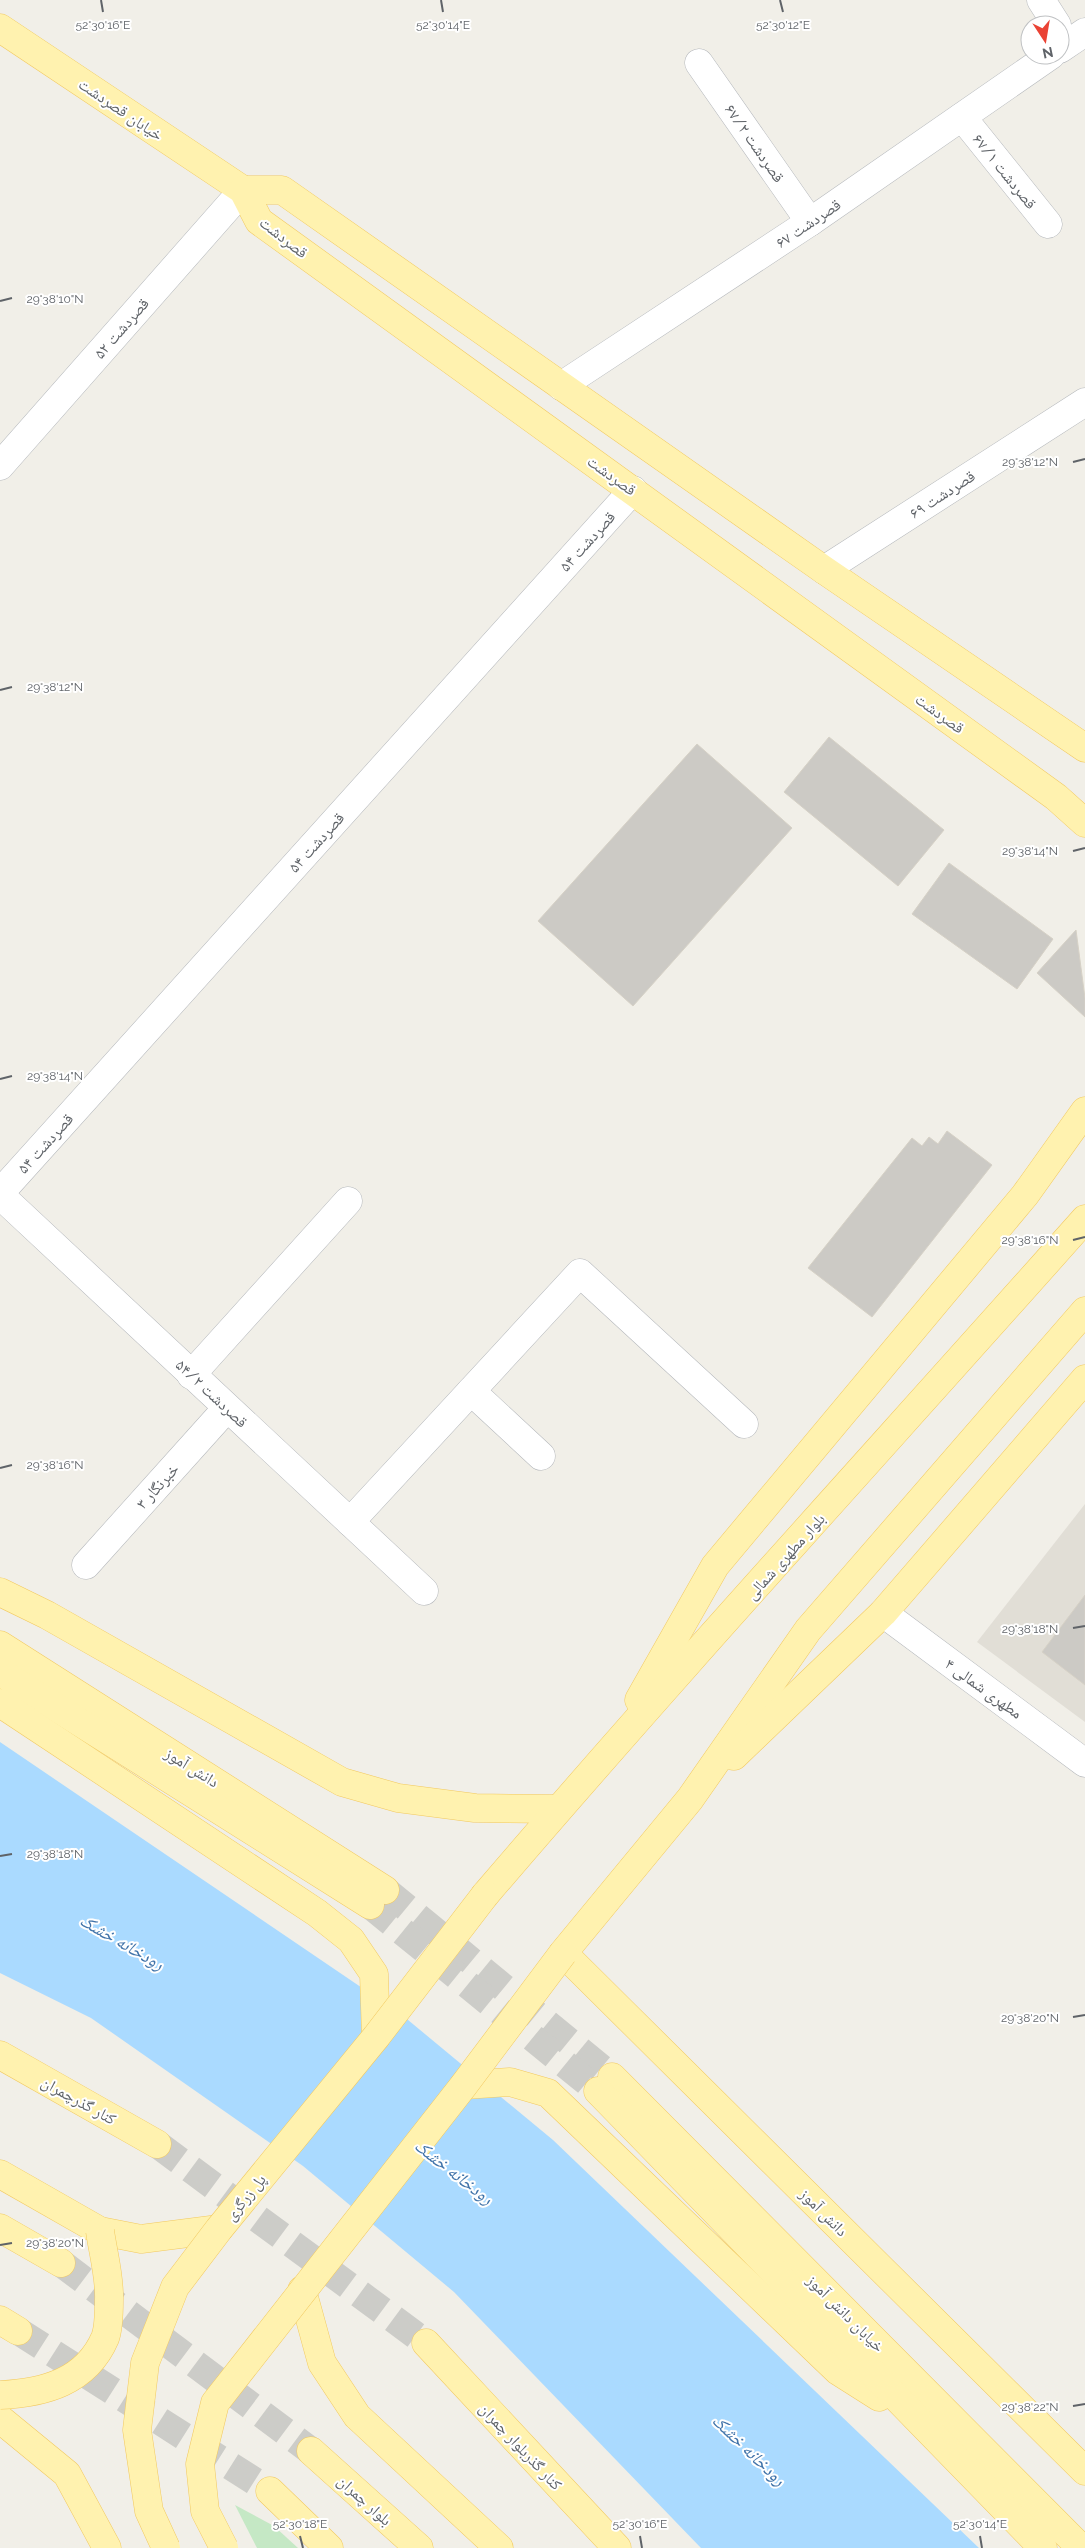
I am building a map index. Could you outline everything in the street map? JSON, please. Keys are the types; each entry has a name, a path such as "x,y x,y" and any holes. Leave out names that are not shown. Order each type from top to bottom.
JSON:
{"main road":[{"name":"خیابان قصردشت","path":"0,28 243,190"},
{"name":"قصردشت","path":"1085,748 824,570 282,190 243,190 259,221 1056,797 1085,823"},
{"path":"613,1745 715,1566 1025,1195 1085,1111"},
{"name":"بلوار مطهرى شمالى","path":"485,1895 613,1745 768,1575 1085,1219"},
{"path":"224,2548 205,2511 200,2464 215,2403 464,2085 563,1953 690,1799 808,1630 1085,1311"},
{"path":"690,1799 882,1613 1085,1379"},
{"path":"0,1592 47,1615 342,1782 398,1798 475,1808 558,1809"},
{"name":"دانش آموز","path":"0,1645 377,1898 0,1672"},
{"path":"0,1703 317,1914 351,1940 374,1974 376,2037"},
{"name":"پل زرگری","path":"166,2548 149,2512 137,2430 145,2363 176,2287 219,2229 376,2037 485,1895"},
{"name":"دانش آموز","path":"563,1953 1085,2471"},
{"name":"کنار گذرچمران","path":"0,2055 158,2144"},
{"path":"464,2085 510,2082 548,2093 838,2370 917,2420"},
{"name":"خیابان دانش آموز","path":"1043,2548 917,2420 605,2084 1081,2548"},
{"path":"0,2174 100,2230 141,2238 219,2229"},
{"path":"0,2228 61,2263"},
{"path":"0,2395 31,2394 63,2383 90,2364 106,2336 109,2298 100,2230"},
{"path":"302,2290 322,2363 356,2416 499,2548"},
{"name":"کنار گذربلوار چمران","path":"426,2343 617,2548"},
{"path":"0,2419 67,2474 107,2548"},
{"name":"بلوار چمران","path":"311,2451 419,2548"},
{"path":"270,2491 329,2548"}],"street":[{"path":"1041,0 1050,15"},
{"name":"۶۷/۲ قصردشت","path":"699,63 810,222"},
{"name":"۶۷ قصردشت","path":"561,386 810,222 962,117 1030,65"},
{"name":"۶۷/۱ قصردشت","path":"962,117 1048,224"},
{"name":"۵۲ قصردشت","path":"0,466 243,190"},
{"name":"۶۹ قصردشت","path":"824,570 1085,402"},
{"name":"۵۴ قصردشت","path":"0,1194 633,490"},
{"name":"۵۴/۲ قصردشت","path":"0,1194 424,1591"},
{"path":"191,1374 348,1201"},
{"path":"350,1522 580,1273 744,1424"},
{"path":"471,1391 541,1456"},
{"name":"۳ خبرنگار","path":"86,1565 227,1408"},
{"name":"۴ مطهری شمالی","path":"882,1613 1085,1763"}],"shaded area":[{"path":"1085,1504 1085,1722 977,1642"}],"green space":[{"path":"235,2505 274,2526 298,2548 257,2548"}],"water":[{"name":"رودخانه خشک","path":"0,1742 402,2015 553,2140 979,2548 701,2548 454,2292 303,2166 91,2018 0,1973"}],"building":[{"path":"829,737 944,830 898,886 784,792"},
{"path":"697,744 792,828 633,1006 538,921"},
{"path":"949,863 1053,939 1017,989 912,914"},
{"path":"1076,930 1085,998 1085,1017 1037,973"},
{"path":"947,1131 992,1165 872,1317 808,1268 912,1138 922,1146 929,1137 938,1144"},
{"path":"1085,1595 1085,1685 1042,1652"}],"tunnel":[{"path":"385,1890 612,2077"},
{"path":"370,1905 598,2091"},
{"path":"157,2144 426,2343"},
{"path":"61,2263 311,2451"},
{"path":"18,2331 270,2491"}]}
